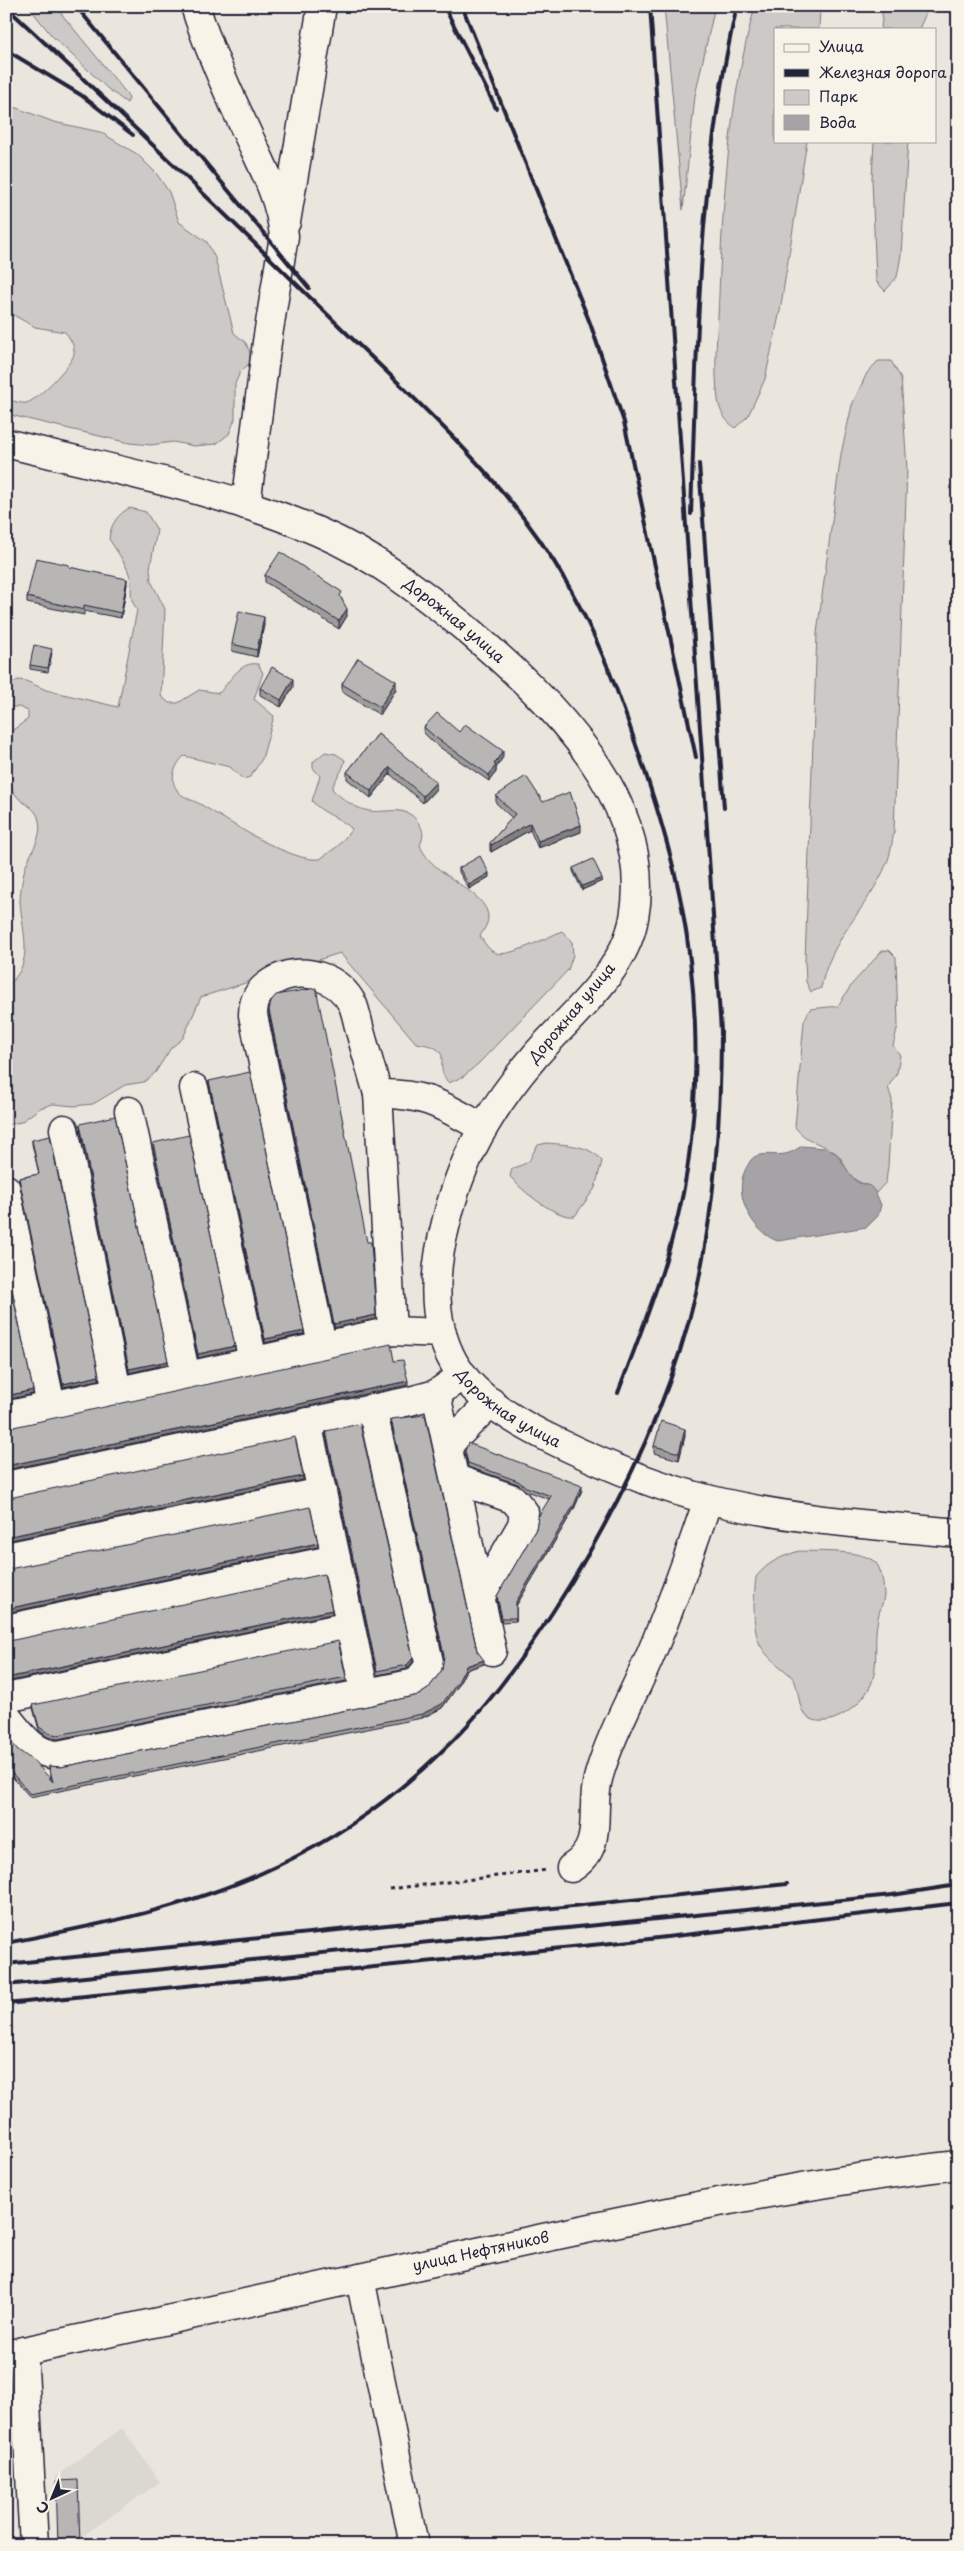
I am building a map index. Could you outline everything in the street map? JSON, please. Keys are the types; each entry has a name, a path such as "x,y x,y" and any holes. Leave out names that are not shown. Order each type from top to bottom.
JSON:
{"street":[{"path":"195,6 205,38 273,189 279,208 284,236"},
{"path":"246,505 267,342 322,6"},
{"name":"Дорожная улица","path":"6,443 246,505 323,533 358,552 429,599 488,647 545,702 579,740 614,796 626,828 634,858 636,912 631,933 609,973 520,1074 483,1128 463,1169 441,1243 436,1292 442,1333 454,1362 463,1376 491,1402 545,1437 586,1456 708,1500 787,1515 958,1533"},
{"path":"322,1345 252,1015 253,1004 257,994 266,985 279,978 310,973 328,979 342,991 352,1005 378,1094 392,1331"},
{"path":"194,1088 253,1361"},
{"path":"378,1094 404,1094 424,1097 483,1128"},
{"path":"128,1111 186,1376"},
{"path":"64,1129 117,1391"},
{"path":"6,1189 51,1406"},
{"path":"6,1416 392,1331 442,1333"},
{"path":"6,1486 436,1394 463,1376"},
{"path":"436,1394 449,1444 492,1651"},
{"path":"449,1444 491,1402"},
{"path":"6,1716 33,1748 42,1753 58,1755 416,1683 427,1669 429,1662 372,1408"},
{"path":"307,1422 365,1694"},
{"path":"456,1479 512,1499 524,1512 522,1524 481,1596"},
{"path":"6,1557 322,1492"},
{"path":"571,1868 588,1854 593,1844 594,1799 598,1776 670,1608 708,1500"},
{"path":"6,1629 336,1559"},
{"path":"6,1698 350,1626"},
{"name":"улица Нефтяников","path":"15,2353 646,2216 764,2193 902,2171 958,2165"},
{"path":"360,2278 414,2545"},
{"path":"15,2353 18,2442 34,2545"}],"path":[{"path":"390,1889 571,1868"}],"shaded area":[{"path":"122,2428 160,2482 80,2538 56,2484 56,2476"}],"green space":[{"path":"28,6 55,6 127,94 129,99 127,103 108,89 52,36"},
{"path":"664,6 715,6 695,96 683,210"},
{"path":"755,6 820,6 819,28 774,28 774,142 807,142 780,311 765,379 748,416 735,428 724,416 719,405 716,348 725,186 733,113 746,42"},
{"path":"883,6 929,6 919,28 881,28"},
{"path":"6,104 54,122 100,132 137,154 156,173 169,192 179,222 207,242 215,258 234,333 246,343 250,353 250,363 240,372 235,384 235,419 229,434 216,444 194,446 173,442 151,445 129,443 6,414 6,399 26,403 38,396 72,359 74,348 65,332 35,327 6,311"},
{"path":"874,142 908,142 901,255 897,277 885,291 876,281 872,179"},
{"path":"878,361 891,361 901,378 907,469 894,831 889,857 878,881 832,954 821,988 811,992 806,982 805,961 817,633 841,454 852,405 867,373"},
{"path":"130,508 146,512 157,530 150,568 151,581 165,609 161,696 169,703 178,703 199,690 219,693 240,669 251,664 258,664 263,673 254,699 274,716 262,759 250,777 243,779 230,767 184,756 178,764 173,777 179,792 258,839 293,854 320,859 338,846 352,829 312,801 320,776 313,768 313,762 325,752 336,754 345,760 332,789 347,802 361,809 402,811 415,819 422,829 423,836 420,845 426,856 435,866 470,891 486,908 488,920 480,936 491,950 502,954 509,953 562,931 572,942 573,955 568,970 479,1063 464,1076 449,1083 442,1070 441,1053 437,1049 416,1043 340,953 201,997 183,1038 171,1048 155,1073 144,1082 125,1085 93,1104 74,1106 53,1104 40,1108 21,1122 6,1125 6,986 15,978 24,958 21,891 24,872 37,841 40,828 38,816 18,798 9,780 6,766 6,735 28,719 28,711 19,707 6,707 6,687 18,680 26,681 46,690 118,707 137,610 132,599 130,577 123,560 109,539 115,520"},
{"path":"889,950 896,957 898,1025 893,1046 900,1055 897,1073 888,1087 892,1100 886,1182 876,1193 850,1175 838,1155 828,1148 811,1141 795,1127 804,1021 810,1009 838,1006 852,984 882,951"},
{"path":"547,1143 584,1148 597,1155 602,1161 595,1188 575,1216 567,1216 549,1209 522,1189 510,1176 512,1169 530,1160 538,1145"},
{"path":"799,1551 840,1552 861,1555 876,1563 883,1583 884,1596 877,1626 875,1666 872,1682 855,1706 837,1718 827,1721 818,1721 805,1715 800,1705 795,1682 765,1652 756,1633 754,1614 756,1577 765,1567 786,1555"}],"water":[{"path":"802,1146 824,1148 837,1154 857,1182 870,1186 876,1193 881,1205 878,1216 867,1227 778,1241 761,1231 754,1223 744,1203 742,1193 744,1173 750,1162 754,1157 766,1154 785,1154"}],"building":[{"path":"280,552 342,592 340,596 347,609 339,621 265,575"},
{"path":"36,558 127,579 121,613 84,605 84,610 27,597"},
{"path":"239,611 264,617 257,650 232,644"},
{"path":"34,645 52,649 48,668 30,665"},
{"path":"358,658 396,681 380,707 342,684"},
{"path":"272,667 293,679 281,700 260,688"},
{"path":"437,713 459,732 465,724 503,751 489,775 435,737 424,727"},
{"path":"378,734 436,782 423,796 390,767 371,791 347,772"},
{"path":"526,776 543,802 570,792 581,825 538,841 530,823 491,845 490,843 515,814 496,796"},
{"path":"480,856 489,873 469,885 459,868"},
{"path":"593,859 602,878 582,886 573,868"},
{"path":"316,988 367,1242 371,1242 376,1315 334,1324 269,1010 271,1001 276,995"},
{"path":"250,1072 304,1331 265,1339 209,1081"},
{"path":"115,1116 168,1361 129,1369 80,1124"},
{"path":"189,1135 235,1346 198,1354 153,1143"},
{"path":"50,1136 99,1376 63,1384 19,1178 39,1174 32,1140"},
{"path":"6,1263 33,1390 6,1396"},
{"path":"391,1344 394,1361 403,1360 408,1381 6,1466 6,1427 9,1428"},
{"path":"425,1415 477,1651 484,1660 466,1666 458,1682 442,1704 422,1714 30,1794 6,1766 6,1737 18,1750 35,1762 53,1782 49,1766 61,1767 368,1706 419,1695 428,1689 442,1670 444,1655 391,1419"},
{"path":"661,1421 685,1429 679,1453 654,1446"},
{"path":"360,1424 413,1658 407,1665 377,1671 326,1431"},
{"path":"295,1437 303,1476 6,1537 6,1497 9,1498"},
{"path":"468,1443 582,1486 574,1505 516,1602 516,1618 502,1618 497,1596 536,1529 538,1517 551,1496 526,1487 518,1481 468,1463 465,1451"},
{"path":"310,1507 318,1543 6,1609 6,1568 9,1569"},
{"path":"324,1574 332,1610 6,1678 6,1640 9,1641"},
{"path":"338,1641 346,1677 58,1735 48,1733 39,1727 33,1705"},
{"path":"78,2480 80,2545 58,2545 56,2481"}],"railway":[{"path":"76,6 309,288"},
{"path":"444,6 496,108"},
{"path":"462,6 590,323 624,422 696,757"},
{"path":"6,1943 110,1922 178,1904 245,1880 299,1855 342,1830 383,1802 422,1770 486,1704 527,1650 575,1576 619,1499 638,1459 671,1378 685,1336 703,1260 716,1163 721,1031 650,6"},
{"path":"691,514 698,322 707,195 714,132 737,6"},
{"path":"6,7 209,199 465,450 516,508 539,539 570,588 596,640 628,720 657,807 673,867 687,940 694,1006 695,1039 694,1106 682,1200 658,1284 618,1393"},
{"path":"6,50 81,95 133,135"},
{"path":"699,464 724,808"},
{"path":"6,1964 787,1884"},
{"path":"6,1985 892,1895 958,1885"},
{"path":"6,2004 632,1941 958,1903"}]}
